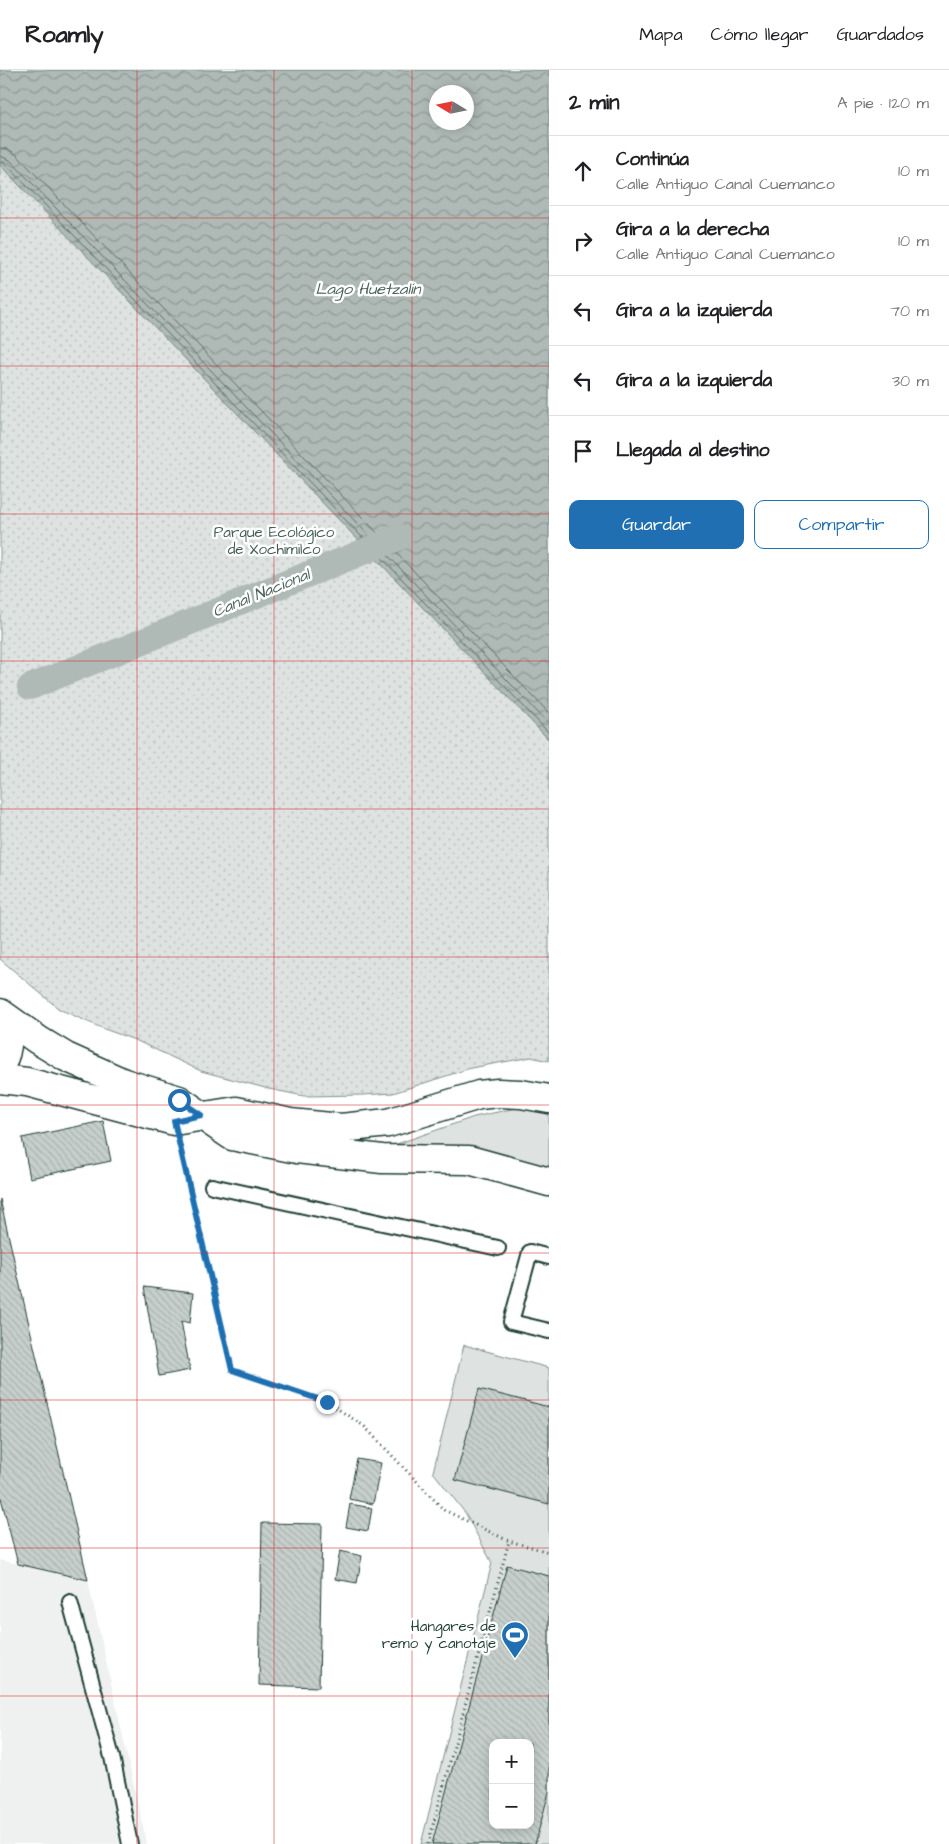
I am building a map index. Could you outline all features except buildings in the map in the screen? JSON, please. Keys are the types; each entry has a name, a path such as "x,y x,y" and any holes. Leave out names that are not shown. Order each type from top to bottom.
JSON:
{"street":[{"path":"0,1014 6,1026 8,1048 0,1066"},
{"path":"0,1014 66,1057 124,1083 179,1100 232,1136 296,1149 382,1159 469,1160 549,1182"},
{"path":"0,1079 27,1082 174,1121 201,1115 236,1111 290,1123 341,1128 388,1123 479,1095 498,1093 521,1094 549,1099"}],"lane":[{"path":"212,1186 498,1248"},
{"path":"549,1257 530,1252 512,1322 549,1331"},
{"path":"70,1602 112,1757 130,1844"}],"path":[{"path":"174,1121 232,1370 327,1402 364,1426 444,1510 509,1541 549,1552"},
{"path":"428,1844 509,1541"}],"shaded area":[{"path":"0,1560 88,1580 147,1844 0,1844"}],"green space":[{"name":"Parque Ecológico de Xochimilco","path":"0,70 549,70 549,1061 531,1057 471,1068 393,1093 304,1096 201,1071 135,1040 104,1029 59,1009 0,959"},
{"path":"526,1106 549,1112 549,1175 391,1146 474,1117"},
{"path":"464,1345 549,1368 549,1844 421,1844 492,1563 466,1514 433,1472"}],"water":[{"name":"Lago Huetzalin","path":"0,70 549,70 549,740 0,165"}],"waterway":[{"name":"Canal Nacional","path":"30,687 400,537"}],"place":[{"name":"Hangares de remo y canotaje","path":"515,1659"}],"route":[{"path":"179,1100 201,1115 174,1121 232,1370 327,1402"}]}
